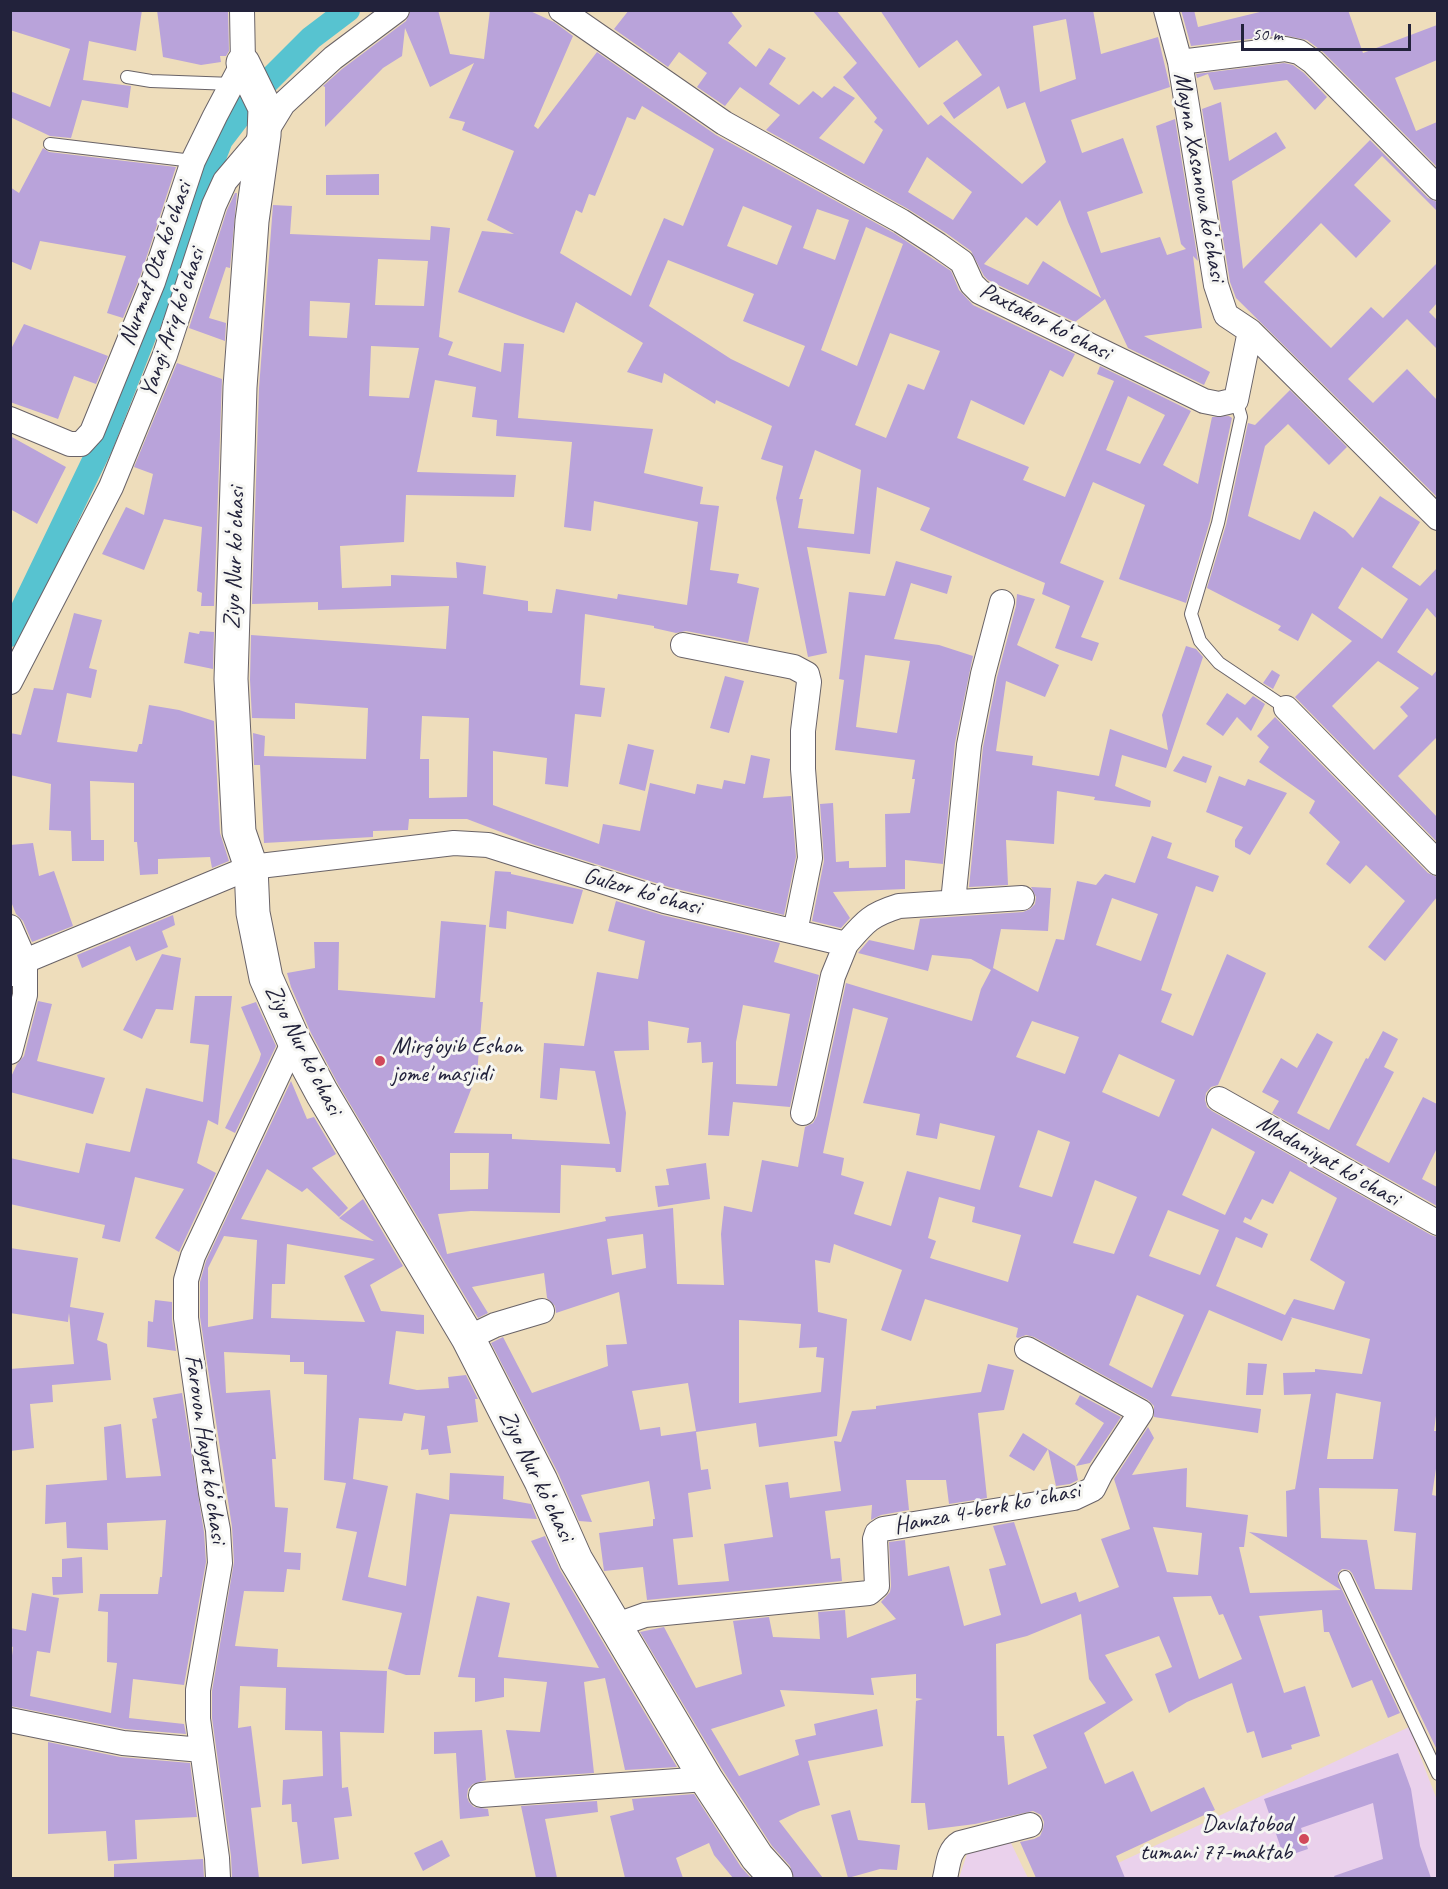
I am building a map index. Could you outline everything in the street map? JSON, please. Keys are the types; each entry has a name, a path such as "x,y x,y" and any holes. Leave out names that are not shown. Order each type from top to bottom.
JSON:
{"street":[{"path":"242,10 238,74 265,122"},
{"name":"Yangi Ariq koʻchasi","path":"10,682 111,487 165,355 214,205 225,182 265,122 283,104 333,58 397,10"},
{"name":"Paxtakor koʻchasi","path":"561,10 724,123 901,221 938,244 962,262 972,284 980,292 1204,401 1219,405 1236,400"},
{"name":"Mayna Xasanova koʻchasi","path":"1166,10 1180,62 1216,285 1226,315 1250,331"},
{"path":"1180,62 1285,49 1299,52 1313,62 1437,188"},
{"name":"Nurmat Ota koʻchasi","path":"10,419 70,444 81,444 92,432 153,282 194,162 214,116 238,74"},
{"name":"Ziyo Nur koʻchasi","path":"265,122 252,221 240,387 231,679 239,832 251,867 253,914 266,978 294,1041 322,1093 468,1338 541,1481 576,1560 706,1779 757,1857 776,1878"},
{"path":"1236,400 1250,331"},
{"path":"1250,331 1437,518"},
{"path":"953,902 969,745 983,674 1002,602"},
{"path":"683,645 794,667 807,674 809,682 803,740 810,858 795,932"},
{"path":"1286,708 1437,863"},
{"name":"Gulzor koʻchasi","path":"17,970 251,867 454,843 488,845 665,901 846,944"},
{"path":"803,1113 833,976 846,944 867,920 882,911 899,906 1022,898"},
{"path":"10,927 17,970 25,995 10,1052"},
{"name":"Farovon Hayot koʻchasi","path":"218,1878 198,1719 198,1690 220,1563 218,1530 186,1318 186,1280 194,1256 294,1041"},
{"name":"Madaniyat koʻchasi","path":"1219,1099 1437,1223"},
{"path":"468,1338 495,1325 542,1311"},
{"name":"Hamza 4-berk koʼchasi","path":"614,1626 645,1615 869,1593 877,1586 875,1539 883,1529 1074,1498 1093,1489 1141,1412 1027,1349"},
{"path":"10,1720 123,1743 202,1750"},
{"path":"481,1795 706,1779"},
{"path":"945,1878 955,1846 1030,1825"}],"lane":[{"path":"127,77 151,81 238,74"},
{"path":"50,144 194,162"},
{"path":"1236,400 1241,417 1218,523 1191,614 1200,641 1219,663 1286,708"},
{"path":"1345,1577 1437,1774"}],"shaded area":[{"name":"Davlatobod tumani 77-maktab","path":"1409,1727 1437,1800 1437,1878 1086,1878"},
{"path":"1011,1843 1028,1878 959,1878 967,1854"}],"building":[{"path":"10,10 142,10 136,51 89,41 83,80 131,86 128,108 82,100 71,138 50,136 10,117 10,91 50,107 70,49 10,30"},
{"path":"157,10 228,10 229,51 226,56 220,56 221,62 201,65 163,57"},
{"path":"411,10 438,10 450,54 484,59 490,10 528,10 554,22 573,36 534,126 538,129 597,52 716,135 894,233 951,271 959,290 973,305 1075,354 1063,377 1050,370 1024,425 971,400 957,438 1029,467 1023,480 1065,497 1114,381 1097,374 1100,366 1191,411 1163,465 1198,484 1212,417 1229,416 1232,418 1210,521 1186,603 1119,579 1145,505 1093,482 1060,563 1104,581 1081,637 1099,643 1092,661 1055,648 1070,606 1042,594 1045,583 920,530 930,508 877,487 870,554 807,547 827,653 808,657 776,498 783,466 761,459 772,426 716,400 715,404 664,373 662,383 627,372 643,343 576,302 564,333 458,292 482,231 514,234 487,220 514,151 462,130 465,122 449,118 474,63 430,87 405,28 402,56 383,68 325,127 325,87 323,86 406,21","holes":["642,106 714,149 683,226 664,218 631,296 560,253 576,210 582,213 589,194 595,196 627,117 635,120","743,206 792,226 777,265 727,246","817,209 849,220 835,260 803,248","866,227 903,244 857,366 821,350","668,260 754,294 743,321 805,346 789,387 731,359 649,306","890,333 940,351 924,390 908,384 886,438 855,425","1128,396 1165,415 1140,464 1106,450","815,450 861,470 854,534 798,528 803,499 799,499"]},
{"path":"629,10 730,10 742,26 728,43 756,67 769,48 786,58 769,84 799,105 813,91 822,98 834,86 855,98 819,138 864,164 883,130 874,122 877,118 843,77 857,63 812,10 836,10 928,125 941,115 1022,184 1046,162 1025,102 1007,109 999,86 954,119 943,103 982,75 957,40 919,68 880,10 1093,10 1101,54 1158,37 1170,87 1071,120 1082,153 1123,138 1143,193 1087,212 1101,253 1160,237 1167,255 1186,249 1181,244 1156,126 1175,119 1198,261 1193,256 1202,328 1144,336 1210,372 1204,385 1128,348 1105,299 1075,322 988,280 971,251 946,233 908,209 766,130 780,115 740,87 725,106 697,87 707,73 679,52 668,67 614,29","holes":["1066,19 1076,79 1040,92 1033,26","927,157 972,192 953,220 908,192","1060,200 1101,298 1043,261 1028,285 984,264 1026,217 1037,226"]},
{"path":"1181,10 1194,10 1198,27 1268,10 1348,10 1363,53 1437,25 1437,60 1395,78 1416,131 1437,122 1437,167 1323,52 1307,40 1283,35 1191,46"},
{"path":"1284,63 1293,65 1304,73 1327,97 1315,110 1287,80 1214,90 1208,74 1197,78 1196,74"},
{"path":"1221,102 1229,161 1276,132 1286,148 1232,181 1243,269 1370,140 1428,198 1437,202 1437,211 1382,156 1354,185 1391,221 1356,258 1321,223 1264,282 1331,348 1371,307 1383,318 1437,263 1437,303 1429,312 1437,320 1437,349 1407,319 1348,379 1373,403 1407,369 1437,400 1437,497 1236,298 1230,282 1202,109"},
{"path":"43,148 49,152 176,167 140,277 123,318 107,313 126,256 40,241 31,270 10,261 10,187 19,193"},
{"path":"379,174 379,195 326,195 326,175"},
{"path":"237,193 230,268 226,267 209,318 226,323 225,341 189,328 227,210"},
{"path":"273,205 292,206 290,234 430,240 431,226 450,228 439,337 453,342 448,355 501,372 504,343 524,344 518,418 653,429 644,473 703,487 700,504 719,506 710,570 739,574 737,583 759,588 748,643 686,631 676,633 654,628 654,626 585,614 580,685 605,688 601,717 575,714 568,787 545,784 547,758 493,751 493,805 599,844 603,824 640,831 650,783 695,794 697,784 722,789 724,780 745,784 751,755 770,759 763,798 791,796 796,857 784,915 669,887 535,845 467,819 409,819 408,830 373,831 373,837 264,843 260,765 254,765 253,733 265,736 264,756 366,759 368,708 295,703 295,719 252,718 251,635 446,649 449,606 318,610 318,602 252,604 259,388","holes":["378,259 428,261 424,306 375,305","310,301 350,303 347,338 309,336","371,346 419,348 409,398 369,396","435,380 476,387 472,417 497,420 496,436 572,442 564,527 591,531 594,501 698,522 687,605 618,594 617,599 556,589 552,613 528,611 528,601 483,594 486,566 456,562 457,578 391,575 391,586 342,588 340,546 404,542 406,495 514,497 516,475 417,472","422,716 469,718 467,797 429,798 429,759 420,759"]},
{"path":"24,324 108,356 96,384 74,376 58,419 10,402 10,351"},
{"path":"177,363 222,379 214,606 201,606 202,593 197,591 202,527 164,519 144,570 102,554 126,507 144,515 153,474 134,467"},
{"path":"1290,390 1347,447 1329,465 1288,424 1265,446 1248,516 1300,540 1314,511 1345,530 1353,538 1380,496 1420,522 1392,567 1420,586 1437,568 1437,619 1427,608 1397,652 1432,676 1437,670 1437,737 1398,776 1437,817 1437,842 1295,697 1352,641 1312,613 1298,641 1278,630 1281,626 1207,588 1226,525 1248,423 1255,425","holes":["1362,567 1408,599 1382,639 1338,608","1378,661 1419,688 1400,707 1408,716 1374,750 1332,706"]},
{"path":"10,436 66,467 37,524 10,509"},
{"path":"896,561 952,576 947,594 911,583 894,639 939,645 973,656 955,743 943,864 905,860 905,889 833,892 850,918 841,928 812,921 824,861 820,804 833,803 836,862 849,861 849,868 886,867 885,814 910,813 915,779 912,779 915,760 835,750 844,680 839,679 849,592 885,596","holes":["865,655 910,661 897,733 856,727"]},
{"path":"1017,594 1035,599 1017,645 1059,665 1045,697 1006,681 996,751 1033,756 1032,765 1099,776 1110,729 1168,750 1162,715 1186,646 1196,649 1203,657 1166,768 1122,755 1115,786 1151,801 1150,807 1094,800 1095,797 1057,791 1054,844 1006,840 1008,885 969,887 983,747"},
{"path":"74,613 102,620 89,668 97,670 91,698 67,693 57,742 137,752 139,744 142,744 149,705 179,710 214,721 220,833 229,861 212,868 210,857 158,859 158,874 140,875 137,842 134,842 134,783 90,781 91,840 104,840 104,861 72,861 71,831 49,830 51,784 10,775 10,733 21,735 34,688 53,690"},
{"path":"200,631 214,632 213,669 184,663 189,632 199,634"},
{"path":"1272,670 1280,675 1273,689 1263,683"},
{"path":"725,676 744,681 729,733 710,728"},
{"path":"1227,693 1245,705 1253,696 1265,704 1251,731 1237,717 1223,736 1206,724"},
{"path":"1275,717 1428,873 1437,877 1437,897 1385,961 1368,947 1405,901 1366,865 1350,884 1326,864 1340,842 1309,813 1315,801 1259,762 1269,747 1257,736"},
{"path":"628,744 654,750 645,791 619,784"},
{"path":"1183,756 1212,766 1206,783 1173,771"},
{"path":"1219,776 1245,786 1248,779 1287,793 1250,855 1235,847 1235,840 1243,827 1206,812"},
{"path":"1152,836 1172,843 1167,858 1219,876 1213,892 1196,886 1161,990 1172,994 1161,1022 1193,1036 1227,954 1266,973 1218,1085 1211,1087 1206,1093 1207,1107 1437,1237 1437,1408 1434,1431 1437,1431 1437,1462 1432,1495 1437,1496 1437,1750 1352,1573 1342,1569 1338,1573 1338,1581 1400,1713 1388,1718 1372,1680 1352,1688 1329,1632 1324,1632 1322,1610 1259,1616 1284,1693 1305,1686 1320,1736 1291,1745 1292,1749 1262,1758 1254,1731 1247,1733 1232,1683 1187,1702 1169,1713 1155,1674 1172,1667 1159,1636 1105,1655 1133,1700 1084,1733 1105,1784 1133,1771 1151,1812 1204,1787 1215,1810 1116,1856 1125,1878 1036,1878 1020,1842 1040,1836 1043,1829 1044,1822 1041,1815 1033,1811 975,1824 928,1830 925,1803 911,1803 916,1701 923,1699 916,1698 916,1674 871,1678 874,1695 780,1690 785,1706 711,1729 739,1776 799,1755 795,1740 816,1735 814,1724 877,1709 883,1746 808,1761 820,1805 779,1821 823,1878 794,1878 790,1866 772,1846 722,1769 640,1632 664,1627 696,1688 742,1674 733,1621 769,1617 773,1637 820,1639 818,1612 845,1610 847,1638 896,1619 881,1602 890,1592 891,1586 889,1542 905,1540 908,1576 949,1566 964,1626 1001,1615 989,1569 1006,1565 993,1526 1014,1522 1041,1604 1076,1592 1079,1602 1119,1587 1101,1539 1130,1529 1114,1479 1148,1427 1154,1438 1132,1475 1187,1468 1186,1507 1248,1515 1244,1547 1239,1547 1250,1593 1341,1590 1249,1532 1287,1537 1286,1491 1295,1489 1311,1394 1284,1395 1283,1373 1315,1372 1315,1369 1362,1374 1370,1339 1290,1317 1292,1318 1282,1341 1209,1310 1171,1396 1261,1409 1258,1433 1154,1417 1154,1406 1148,1400 1034,1337 1026,1335 1016,1337 1018,1328 925,1299 911,1341 881,1330 902,1270 834,1244 830,1263 815,1260 818,1312 847,1319 837,1436 759,1447 756,1423 696,1432 701,1470 708,1469 711,1489 688,1493 693,1537 673,1539 678,1585 729,1581 724,1544 773,1537 765,1485 788,1482 790,1498 841,1491 834,1441 841,1442 852,1411 981,1392 988,1364 1014,1370 1004,1410 978,1413 987,1498 949,1504 946,1480 906,1480 909,1510 881,1515 871,1520 872,1505 825,1511 831,1559 840,1558 842,1581 647,1600 643,1567 604,1571 599,1533 653,1526 653,1519 655,1519 649,1481 581,1495 592,1522 579,1521 558,1473 491,1343 503,1337 532,1393 608,1366 606,1345 627,1344 619,1292 556,1313 555,1306 547,1298 544,1273 472,1287 488,1313 478,1318 338,1084 311,1033 287,973 315,968 314,942 339,942 338,990 435,998 441,921 486,925 477,1074 454,1133 512,1134 512,1139 610,1144 595,1071 560,1068 557,1100 540,1098 544,1043 584,1046 597,972 638,979 645,941 608,931 616,901 662,915 780,943 774,962 819,975 790,1107 733,1102 729,1136 708,1135 713,1062 702,1063 701,1042 687,1043 689,1028 648,1021 649,1050 614,1051 626,1113 621,1172 616,1172 615,1168 561,1165 560,1213 471,1211 438,1214 447,1254 606,1221 605,1217 673,1208 677,1284 724,1285 721,1234 724,1206 752,1212 762,1160 798,1167 805,1127 813,1123 817,1116 846,983 972,1021 981,989 991,970 971,959 932,955 928,971 858,953 869,940 914,950 920,919 1023,912 1035,904 1036,897 1031,887 1051,888 1048,931 1001,929 993,968 1038,992 1056,939 1064,940 1077,881 1096,885 1105,874 1135,883","holes":["1112,898 1158,914 1141,961 1096,945","743,1005 790,1014 777,1086 736,1084 736,1042","853,1008 888,1018 863,1103 920,1114 916,1135 937,1139 940,1123 995,1136 980,1190 907,1171 891,1226 854,1214 864,1182 841,1175 844,1158 823,1153","1032,1021 1079,1037 1065,1074 1016,1057","1119,1054 1175,1080 1159,1117 1102,1092","1212,1128 1255,1152 1225,1215 1182,1195","1038,1130 1070,1142 1052,1197 1019,1187","450,1153 489,1153 488,1189 450,1190","1290,1171 1337,1198 1310,1260 1345,1282 1334,1310 1294,1299 1285,1315 1216,1286 1236,1237 1262,1248 1268,1234 1243,1222 1245,1217 1251,1220 1262,1199 1273,1204","1095,1180 1137,1197 1114,1254 1073,1243","939,1197 975,1207 972,1222 1021,1235 1008,1282 930,1258 936,1241 928,1238","1168,1210 1219,1230 1200,1275 1149,1256","643,1234 646,1268 612,1275 607,1239","1137,1295 1184,1315 1152,1388 1109,1365","739,1320 801,1324 799,1348 817,1347 816,1357 824,1358 821,1392 739,1403","688,1383 696,1431 661,1436 660,1427 640,1430 632,1391","1336,1393 1381,1402 1373,1459 1327,1459","1319,1488 1398,1489 1394,1531 1416,1533 1412,1590 1375,1589 1367,1540 1321,1538","1153,1527 1202,1533 1198,1575 1167,1572","1211,1596 1219,1615 1223,1614 1242,1659 1199,1679 1173,1597","1081,1614 1089,1679 1106,1703 1033,1735 1047,1768 1008,1785 1004,1736 997,1736 996,1644 1027,1636"]},
{"path":"33,843 39,876 54,871 73,926 32,942 10,899 10,845"},
{"path":"495,871 511,872 511,874 583,890 573,924 507,911 506,929 489,927"},
{"path":"173,915 175,925 162,931 168,947 136,961 130,946 82,968 77,955"},
{"path":"162,954 181,958 173,1010 156,1009 142,1039 123,1030"},
{"path":"195,996 232,996 218,1125 208,1120 197,1163 216,1173 179,1252 155,1238 184,1189 135,1177 120,1242 102,1238 105,1225 10,1204 10,1158 79,1173 86,1143 130,1152 146,1088 203,1102 209,1045 190,1043"},
{"path":"38,1001 52,1004 37,1061 105,1078 93,1114 10,1092 10,1079 17,1064 24,1056"},
{"path":"256,1002 276,1046 235,1133 225,1128 261,1054 241,1007"},
{"path":"1383,1031 1398,1039 1384,1067 1394,1072 1356,1145 1389,1163 1423,1097 1437,1104 1437,1148 1422,1179 1437,1187 1437,1206 1272,1113 1279,1101 1262,1092 1281,1058 1297,1068 1317,1033 1333,1042 1297,1113 1329,1130 1366,1058 1368,1059"},
{"path":"291,1081 307,1119 314,1117 336,1154 312,1168 348,1208 339,1217 307,1188 302,1192 267,1169 241,1219 374,1241 339,1218 363,1199 403,1266 370,1285 381,1311 424,1315 424,1334 396,1331 389,1384 417,1390 449,1388 448,1377 466,1375 478,1399 475,1399 478,1422 447,1426 451,1453 429,1455 428,1449 421,1450 425,1416 404,1413 402,1421 359,1418 353,1479 388,1486 368,1577 406,1586 416,1493 449,1500 450,1473 504,1476 503,1499 531,1504 537,1519 450,1514 420,1675 406,1675 388,1669 402,1613 342,1600 357,1532 336,1528 346,1483 324,1480 327,1375 304,1374 304,1362 290,1362 290,1355 224,1352 226,1393 270,1390 276,1459 272,1459 275,1507 288,1508 284,1552 301,1553 300,1570 287,1569 284,1592 244,1591 235,1646 278,1649 277,1667 387,1671 384,1733 340,1732 342,1788 348,1787 352,1816 334,1818 339,1859 302,1864 297,1822 292,1822 291,1804 282,1805 283,1780 323,1776 322,1731 285,1730 286,1688 240,1686 238,1728 251,1726 261,1807 251,1808 259,1878 232,1878 212,1718 212,1691 234,1562 232,1527 200,1317 200,1282 206,1261","holes":["224,1236 257,1240 253,1319 208,1327 208,1268","287,1244 375,1259 344,1276 365,1322 271,1318 272,1284 285,1284"]},
{"path":"706,1163 710,1199 658,1207 655,1186 669,1185 666,1169"},
{"path":"10,1248 78,1258 70,1307 104,1313 97,1340 107,1344 111,1380 52,1385 53,1402 30,1404 34,1448 10,1451 10,1369 74,1364 69,1313 68,1322 10,1313"},
{"path":"155,1300 172,1302 176,1351 147,1347 148,1321 153,1322"},
{"path":"1248,1363 1267,1364 1263,1395 1246,1395"},
{"path":"182,1393 204,1532 206,1562 184,1685 133,1679 129,1718 184,1724 186,1734 125,1729 10,1706 13,1647 10,1646 10,1628 26,1631 32,1593 59,1598 50,1653 37,1651 30,1696 111,1713 117,1663 107,1662 108,1612 98,1611 100,1594 158,1594 160,1577 162,1577 166,1520 107,1523 108,1550 67,1548 66,1522 45,1524 46,1485 107,1480 104,1427 121,1424 126,1478 161,1476 152,1419 157,1418 153,1398"},
{"path":"1080,1395 1121,1417 1090,1463 1076,1466 1104,1423 1075,1404"},
{"path":"1023,1433 1048,1449 1034,1471 1009,1456"},
{"path":"1048,1449 1075,1466 1078,1480 1056,1486"},
{"path":"545,1536 560,1570 677,1767 625,1770 605,1678 584,1682 594,1773 515,1778 506,1730 540,1732 547,1682 504,1678 504,1697 475,1702 475,1678 458,1677 477,1596 510,1603 498,1657 599,1668 531,1541"},
{"path":"82,1557 83,1593 53,1595 52,1577 62,1577 62,1559"},
{"path":"482,1730 486,1780 473,1784 468,1789 467,1797 474,1807 488,1809 489,1816 460,1819 456,1753 434,1754 434,1732"},
{"path":"48,1742 120,1757 190,1763 197,1817 135,1820 137,1859 108,1861 106,1831 48,1834"},
{"path":"1398,1753 1411,1789 1420,1846 1431,1878 1335,1878 1334,1876 1383,1859 1373,1803 1301,1828 1308,1849 1284,1857 1264,1799"},
{"path":"694,1794 741,1867 751,1878 733,1878 714,1855 709,1843 676,1858 683,1878 625,1878 610,1816 634,1810 632,1799"},
{"path":"597,1801 598,1812 545,1819 557,1878 536,1878 521,1806"},
{"path":"850,1810 858,1840 900,1845 897,1870 880,1869 848,1878 831,1815"},
{"path":"442,1840 450,1856 423,1871 414,1853"},
{"path":"203,1859 204,1878 114,1878 114,1864"}],"waterway":[{"path":"10,635 102,444 221,140 260,89 311,38 348,10"}],"place":[{"name":"Mirg‘oyib Eshon jome' masjidi","path":"380,1061"},
{"name":"Davlatobod tumani 77-maktab","path":"1304,1839"}]}
